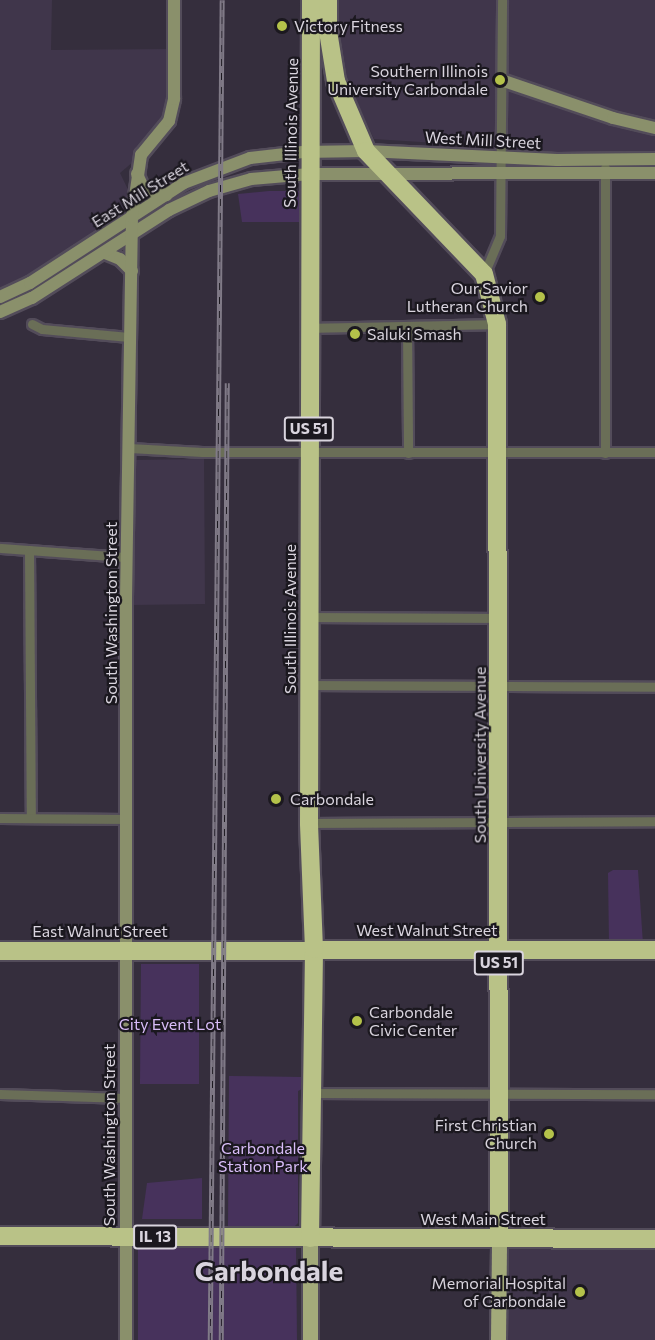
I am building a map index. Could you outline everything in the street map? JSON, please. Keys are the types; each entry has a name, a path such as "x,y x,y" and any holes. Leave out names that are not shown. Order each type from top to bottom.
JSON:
{"highway":[{"name":"South Illinois Avenue","path":"310,1238 314,949 309,824 311,0"},
{"name":"US 51","path":"328,0 328,31 336,81 366,151 484,274"},
{"name":"South University Avenue","path":"484,274 497,324 500,453 499,1238"},
{"name":"West Walnut Street","path":"199,951 655,950"},
{"name":"East Walnut Street","path":"0,951 199,951"},
{"name":"IL 13","path":"0,1236 310,1238"},
{"name":"West Main Street","path":"310,1238 655,1239"}],"main road":[{"name":"US 51","path":"310,1238 310,1340"},
{"name":"US 51","path":"498,1340 499,1238"}],"street":[{"name":"South Washington Street","path":"126,1340 127,556 132,217 136,171 141,155 169,121 174,99 174,0"},
{"path":"484,274 500,236 502,0"},
{"path":"501,80 603,115 655,128"},
{"name":"West Mill Street","path":"310,152 366,151 501,158 655,159"},
{"name":"East Mill Street","path":"0,297 30,283 202,174 250,158 310,152"},
{"path":"605,159 605,453"},
{"path":"136,171 144,190 166,195"},
{"name":"West Mill Street","path":"309,174 655,172"},
{"name":"East Mill Street","path":"0,312 32,298 133,237 168,210 209,191 266,176 309,174"},
{"path":"105,253 120,259 132,271"},
{"path":"32,324 42,329 129,337"},
{"path":"309,328 497,324"},
{"path":"407,326 408,453"},
{"path":"129,448 216,452 655,452"},
{"path":"0,548 127,556"},
{"path":"29,550 31,818"},
{"path":"309,617 500,618"},
{"path":"309,685 655,687"},
{"path":"0,818 126,819"},
{"path":"309,824 500,819 655,821"},
{"path":"0,1094 125,1098"},
{"path":"312,1094 655,1094"}],"shaded area":[{"path":"0,0 52,0 51,50 174,49 169,121 141,155 120,173 134,202 55,268 0,297"},
{"name":"Southern Illinois University Carbondale","path":"336,0 655,0 655,156 513,154 452,144 374,139 343,72"},
{"path":"204,459 205,604 132,605 133,460"},
{"name":"Memorial Hospital of Carbondale","path":"504,1243 655,1244 655,1340 505,1340"}],"green space":[{"path":"301,191 302,222 242,222 238,194"},
{"path":"613,870 638,870 643,944 609,944 608,873"},
{"name":"City Event Lot","path":"141,964 199,964 199,1084 140,1084"},
{"name":"Carbondale Station Park","path":"229,1076 302,1077 302,1089 298,1091 298,1223 294,1227 228,1227"},
{"path":"202,1178 202,1219 142,1219 147,1183"},
{"path":"138,1242 296,1244 297,1340 138,1340"}],"railway":[{"path":"210,1340 222,0"},
{"path":"221,1340 227,383"}],"place":[{"name":"Victory Fitness","path":"282,26"},
{"name":"Southern Illinois University Carbondale","path":"500,80"},
{"name":"Our Savior Lutheran Church","path":"540,297"},
{"name":"Saluki Smash","path":"355,334"},
{"name":"Carbondale","path":"276,799"},
{"name":"Carbondale Civic Center","path":"357,1021"},
{"name":"First Christian Church","path":"549,1134"},
{"name":"Memorial Hospital of Carbondale","path":"580,1292"}],"district":[{"name":"Carbondale","path":"269,1270"}]}
